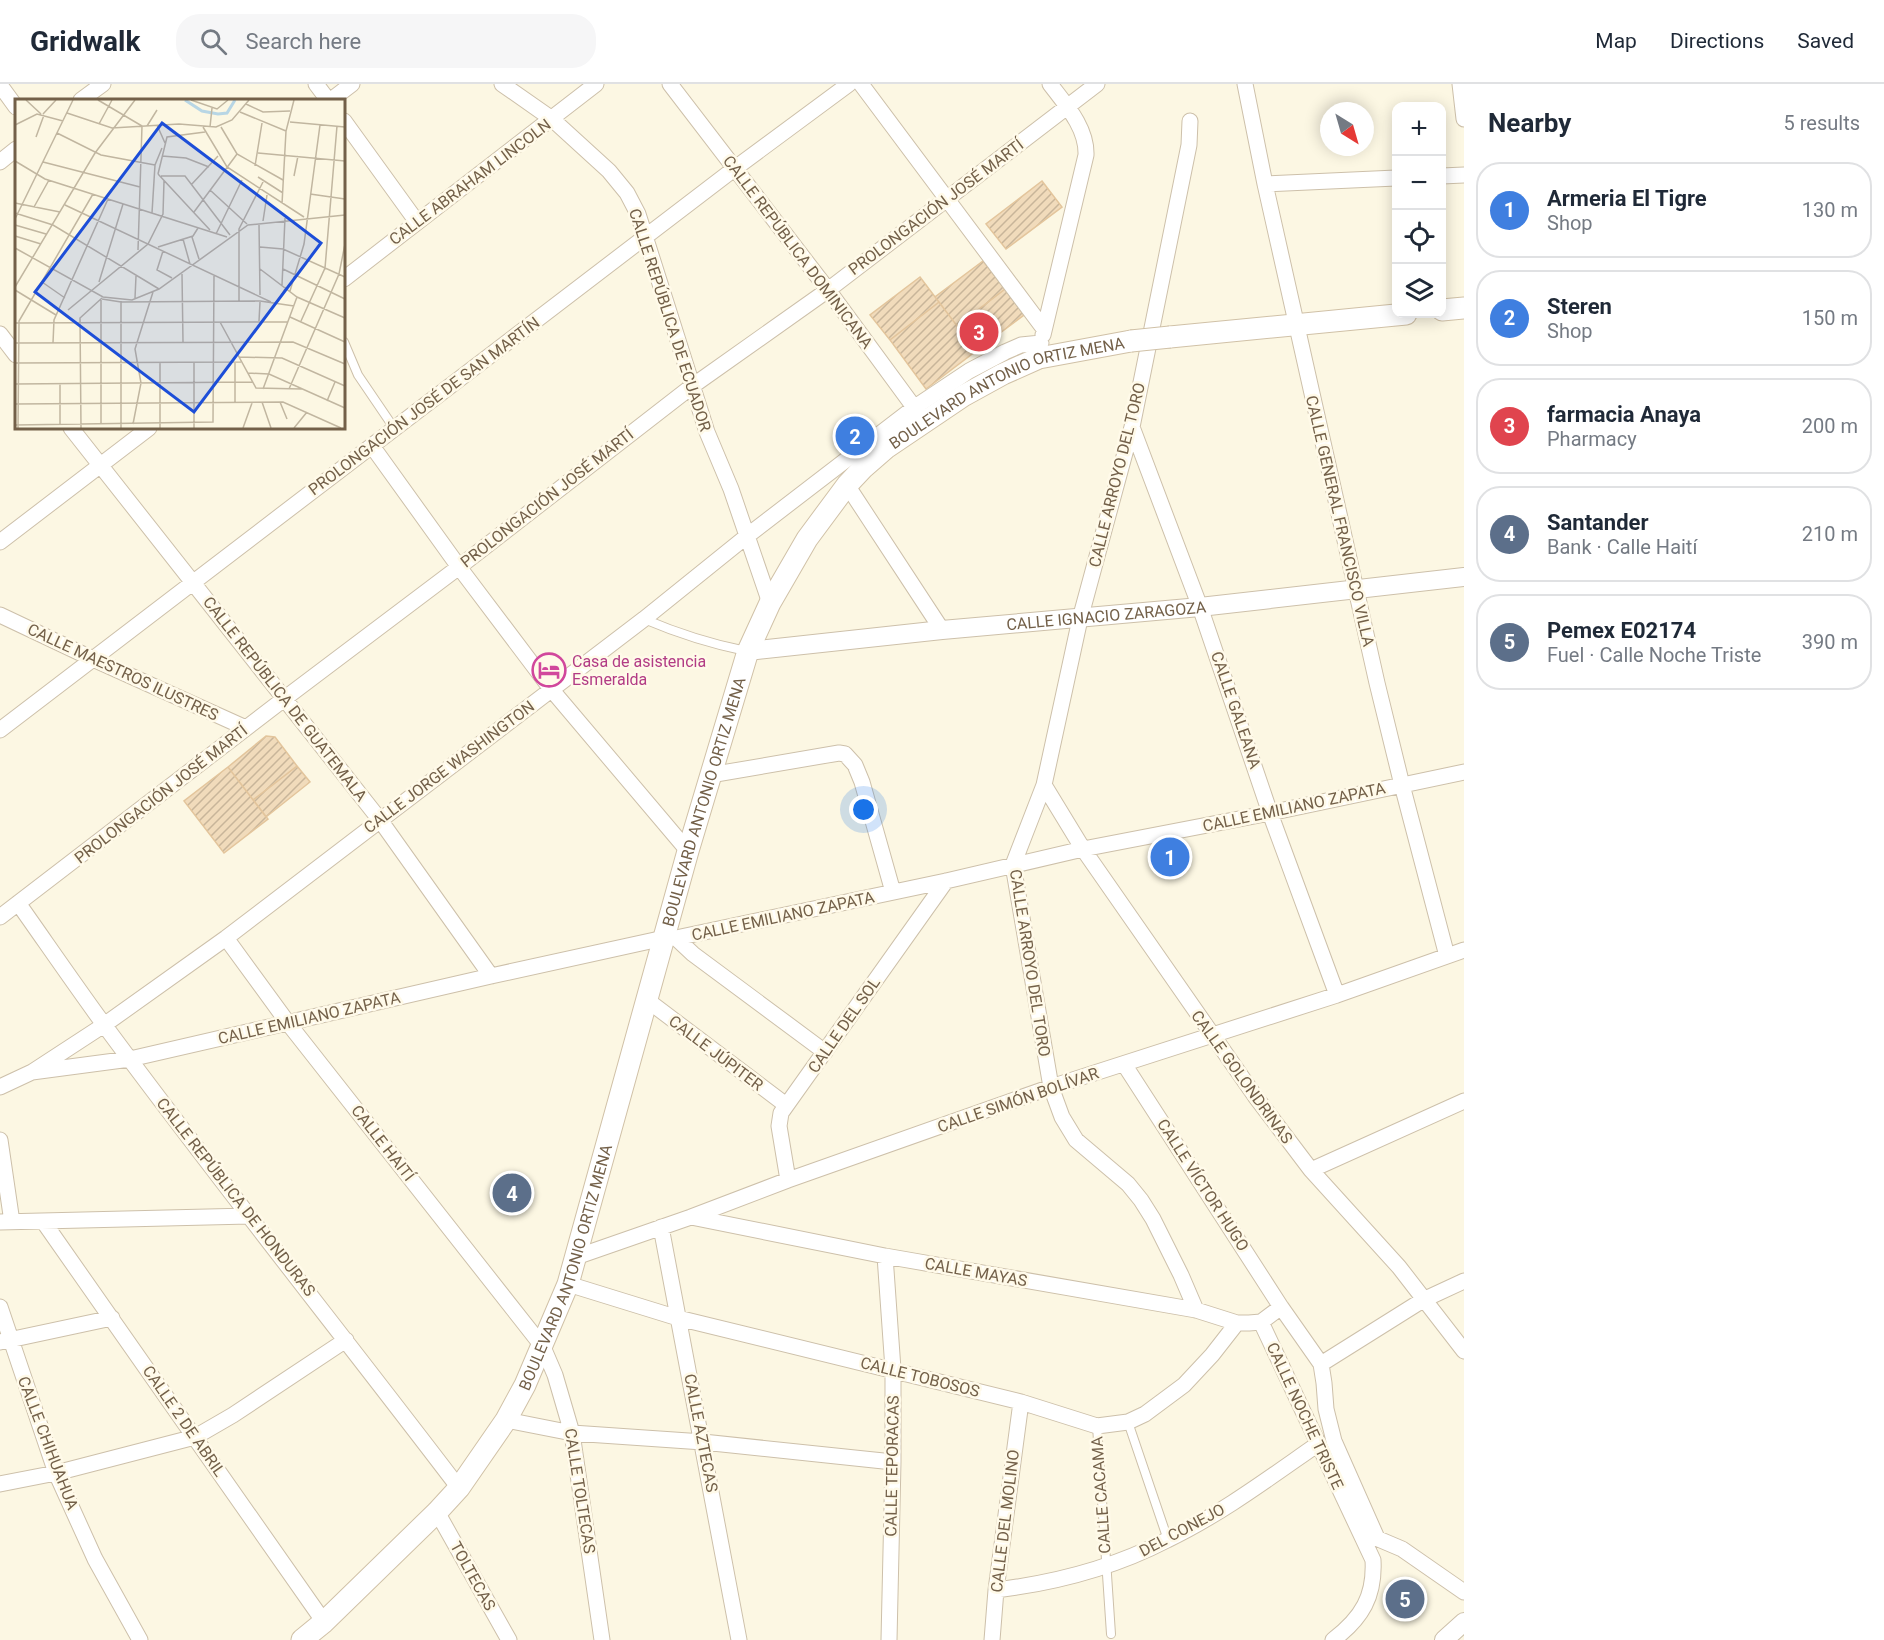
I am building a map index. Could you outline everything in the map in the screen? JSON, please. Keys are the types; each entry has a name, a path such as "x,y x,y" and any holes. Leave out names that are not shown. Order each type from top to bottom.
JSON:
{"main road":[{"path":"1446,310 1464,308"},
{"name":"BOULEVARD ANTONIO ORTIZ MENA","path":"302,1640 324,1622 459,1488 506,1420 543,1347 568,1284 647,1000 670,938 688,851 748,651 770,603 807,539 848,485 920,414 963,396 1003,374 1041,343 1131,342 1295,323 1392,315"}],"street":[{"path":"82,99 103,84"},
{"path":"316,84 328,99"},
{"path":"330,99 352,84"},
{"name":"CALLE REPÚBLICA DE ECUADOR","path":"502,84 552,119 609,171 627,193 638,214 691,387 731,489 770,603"},
{"name":"CALLE ABRAHAM LINCOLN","path":"345,278 596,84"},
{"name":"CALLE REPÚBLICA DOMINICANA","path":"670,84 920,414"},
{"name":"PROLONGACIÓN JOSÉ DE SAN MARTÍN","path":"0,730 849,84"},
{"path":"861,84 947,198 1041,343"},
{"path":"1041,343 1086,155 1084,134 1068,107 1050,84"},
{"name":"PROLONGACIÓN JOSÉ MARTÍ","path":"0,917 691,387 828,290 1097,84"},
{"name":"CALLE GENERAL FRANCISCO VILLA","path":"1245,84 1264,184 1401,785 1447,956"},
{"path":"1460,84 1464,119"},
{"path":"0,85 15,106"},
{"name":"CALLE ARROYO DEL TORO","path":"1190,121 1189,145 1132,427 1080,619 1044,785 1013,865 1051,1087 1062,1117 1076,1140 1128,1184 1141,1200 1181,1275 1196,1310"},
{"path":"345,122 417,222"},
{"path":"0,162 15,150"},
{"path":"1446,176 1464,175"},
{"path":"1264,184 1392,178"},
{"name":"CALLE JORGE WASHINGTON","path":"0,1087 32,1072 104,1025 226,938 644,619 747,536 920,414"},
{"name":"CALLE GALEANA","path":"1132,427 1200,607 1270,813 1337,995"},
{"name":"CALLE REPÚBLICA DE GUATEMALA","path":"72,429 380,820 491,976"},
{"path":"0,542 148,429"},
{"path":"372,446 551,689 688,851"},
{"path":"848,485 942,630"},
{"name":"CALLE IGNACIO ZARAGOZA","path":"748,651 942,630 1200,607 1464,577"},
{"name":"CALLE MAESTROS ILUSTRES","path":"0,615 246,728"},
{"path":"710,775 838,753 845,754 855,765 862,782 893,892"},
{"name":"CALLE EMILIANO ZAPATA","path":"32,1072 130,1059 491,976 946,881 1083,849 1270,813 1464,771"},
{"name":"CALLE GOLONDRINAS","path":"1044,785 1083,849 1255,1096 1311,1170 1399,1267 1464,1351"},
{"name":"CALLE DEL SOL","path":"788,1180 779,1126 781,1113 946,881"},
{"name":"CALLE REPÚBLICA DE HONDURAS","path":"18,903 104,1025 459,1488"},
{"name":"CALLE HAITÍ","path":"226,938 288,1023 543,1347"},
{"path":"670,938 825,1052"},
{"name":"CALLE SIMÓN BOLÍVAR","path":"576,1257 1051,1087 1337,995 1464,950"},
{"name":"CALLE JÚPITER","path":"647,1000 786,1105"},
{"name":"CALLE VÍCTOR HUGO","path":"1124,1064 1281,1307 1321,1364"},
{"path":"1311,1170 1464,1101"},
{"path":"0,1140 6,1222 249,1216"},
{"name":"CALLE MAYAS","path":"692,1217 885,1256 1196,1310 1237,1323 1261,1322"},
{"name":"CALLE 2 DE ABRIL","path":"43,1221 324,1622"},
{"name":"CALLE AZTECAS","path":"661,1227 739,1640"},
{"name":"CALLE TEPORACAS","path":"885,1256 893,1369 889,1640"},
{"path":"1377,1538 1334,1441 1326,1408 1321,1364 1423,1300 1464,1281"},
{"name":"CALLE TOBOSOS","path":"568,1284 678,1318 893,1369 1021,1402 1097,1426 1128,1422 1144,1414 1185,1385 1237,1323"},
{"name":"CALLE CHIHUAHUA","path":"0,1307 5,1341 56,1473 95,1559 140,1640"},
{"name":"CALLE NOCHE TRISTE","path":"1281,1307 1261,1322 1373,1560 1374,1578 1364,1608 1346,1630 1333,1640"},
{"path":"5,1341 112,1317"},
{"path":"0,1484 56,1473 195,1437 233,1415 346,1340"},
{"name":"CALLE TOLTECAS","path":"543,1347 555,1375 572,1434 602,1640"},
{"name":"CALLE DEL MOLINO","path":"992,1640 996,1590 1021,1402"},
{"path":"506,1420 572,1434 703,1442 893,1462"},
{"name":"DEL CONEJO","path":"996,1590 1025,1587 1106,1565 1168,1540 1250,1492 1318,1444"},
{"name":"TOLTECAS","path":"437,1512 509,1640"},
{"path":"1359,1532 1402,1549 1464,1592"},
{"path":"1444,1640 1464,1622"}],"lane":[{"path":"345,344 358,375 394,428"},
{"path":"644,619 714,645 748,651"},
{"path":"1128,1422 1168,1540"},
{"name":"CALLE CACAMA","path":"1097,1426 1111,1634"}],"building":[{"path":"1042,181 1062,207 1006,249 986,224"},
{"path":"983,261 1005,289 957,326 935,297"},
{"path":"920,277 939,302 890,340 870,315"},
{"path":"1005,289 1024,315 976,351 957,326"},
{"path":"939,302 976,351 926,389 890,340"},
{"path":"266,736 275,737 297,766 253,800 228,767"},
{"path":"297,766 310,782 266,817 253,800"},
{"path":"228,767 268,819 224,853 184,801"}],"place":[{"name":"farmacia Anaya","path":"979,332"},
{"name":"Steren","path":"855,436"},
{"name":"Casa de asistencia Esmeralda","path":"549,670"},
{"name":"Armeria El Tigre","path":"1170,857"},
{"name":"Santander","path":"512,1193"},
{"name":"Pemex E02174","path":"1405,1599"}]}
